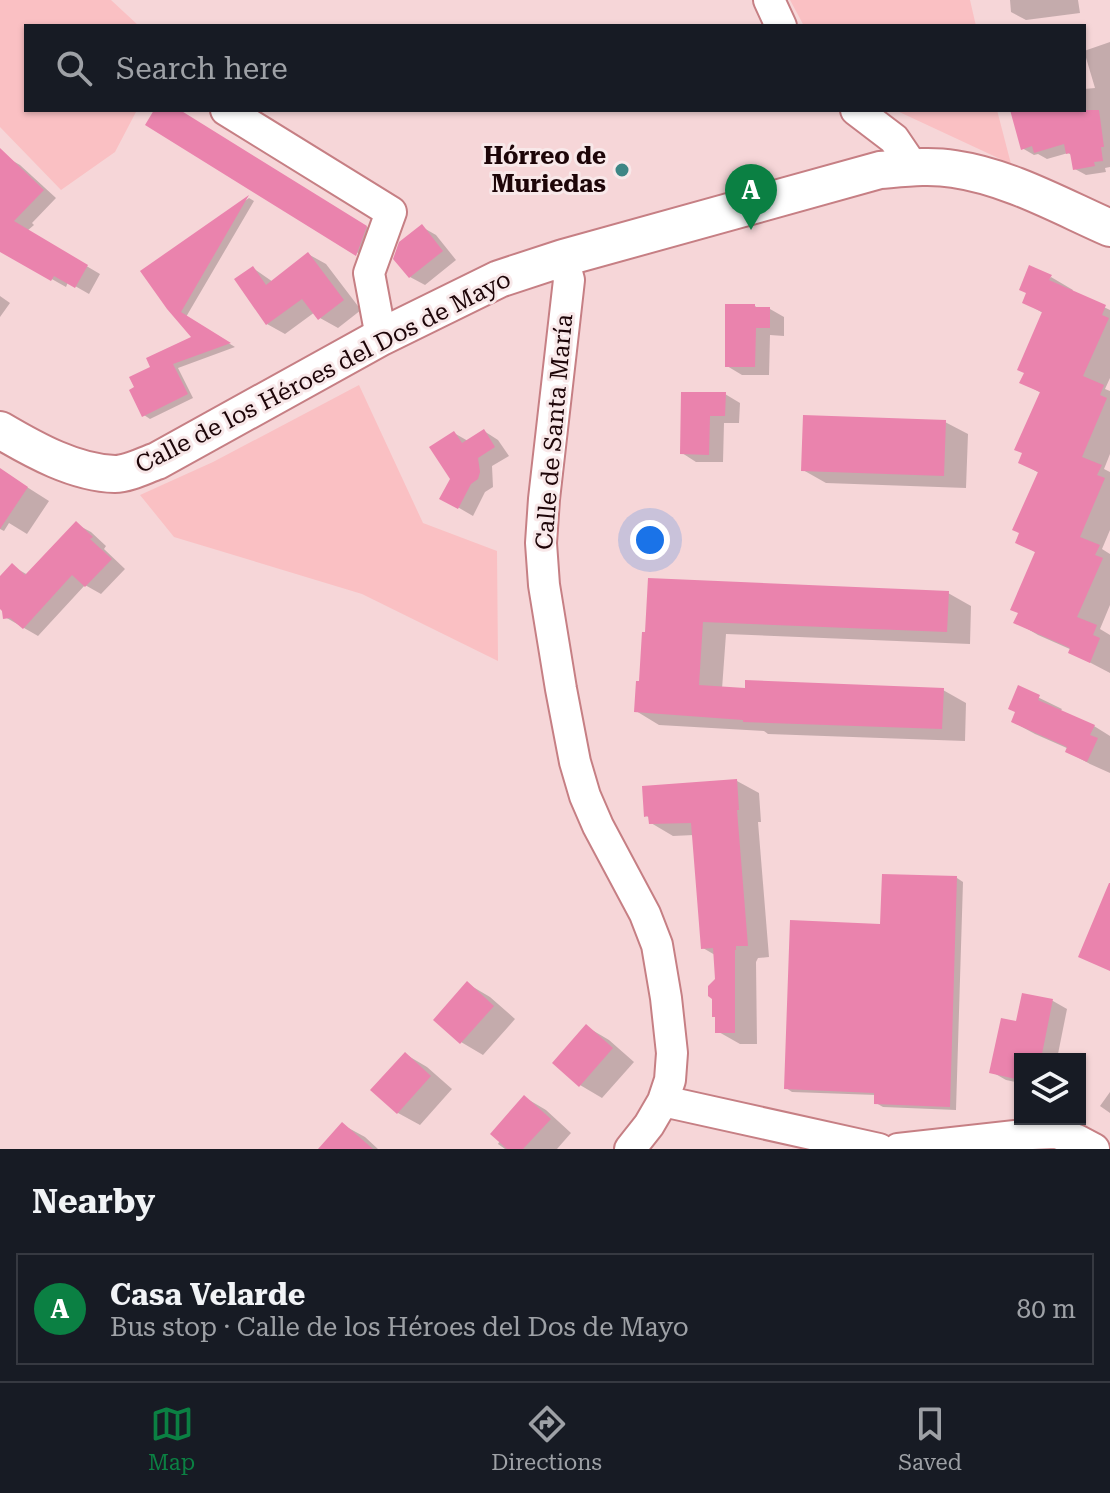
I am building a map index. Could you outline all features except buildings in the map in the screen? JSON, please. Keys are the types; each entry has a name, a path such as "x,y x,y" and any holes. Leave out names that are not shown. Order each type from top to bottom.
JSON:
{"street":[{"path":"769,0 780,24"},
{"path":"229,112 391,212 369,273 381,337"},
{"path":"859,112 894,139 913,167"},
{"name":"Calle de los Héroes del Dos de Mayo","path":"0,430 23,444 79,468 118,474 157,461 381,337 499,279 563,258 880,170 953,168 982,174 1110,228"},
{"name":"Calle de Santa María","path":"563,258 569,280 544,499 541,543 544,585 575,762 598,826 645,914 657,945 672,1053 670,1080 663,1101 630,1149"},
{"path":"663,1101 879,1149"},
{"path":"898,1149 1056,1133 1094,1149"}],"shaded area":[{"path":"0,0 111,0 137,24 24,24 24,112 136,112 115,152 61,190 0,127"},
{"path":"790,0 970,0 976,24 803,24"},
{"path":"899,112 998,112 1011,164"},
{"path":"359,385 423,523 497,551 498,661 362,594 174,537 140,495 213,462"}],"place":[{"name":"Hórreo de Muriedas","path":"622,170"},
{"name":"Casa Velarde","path":"751,230"}]}
